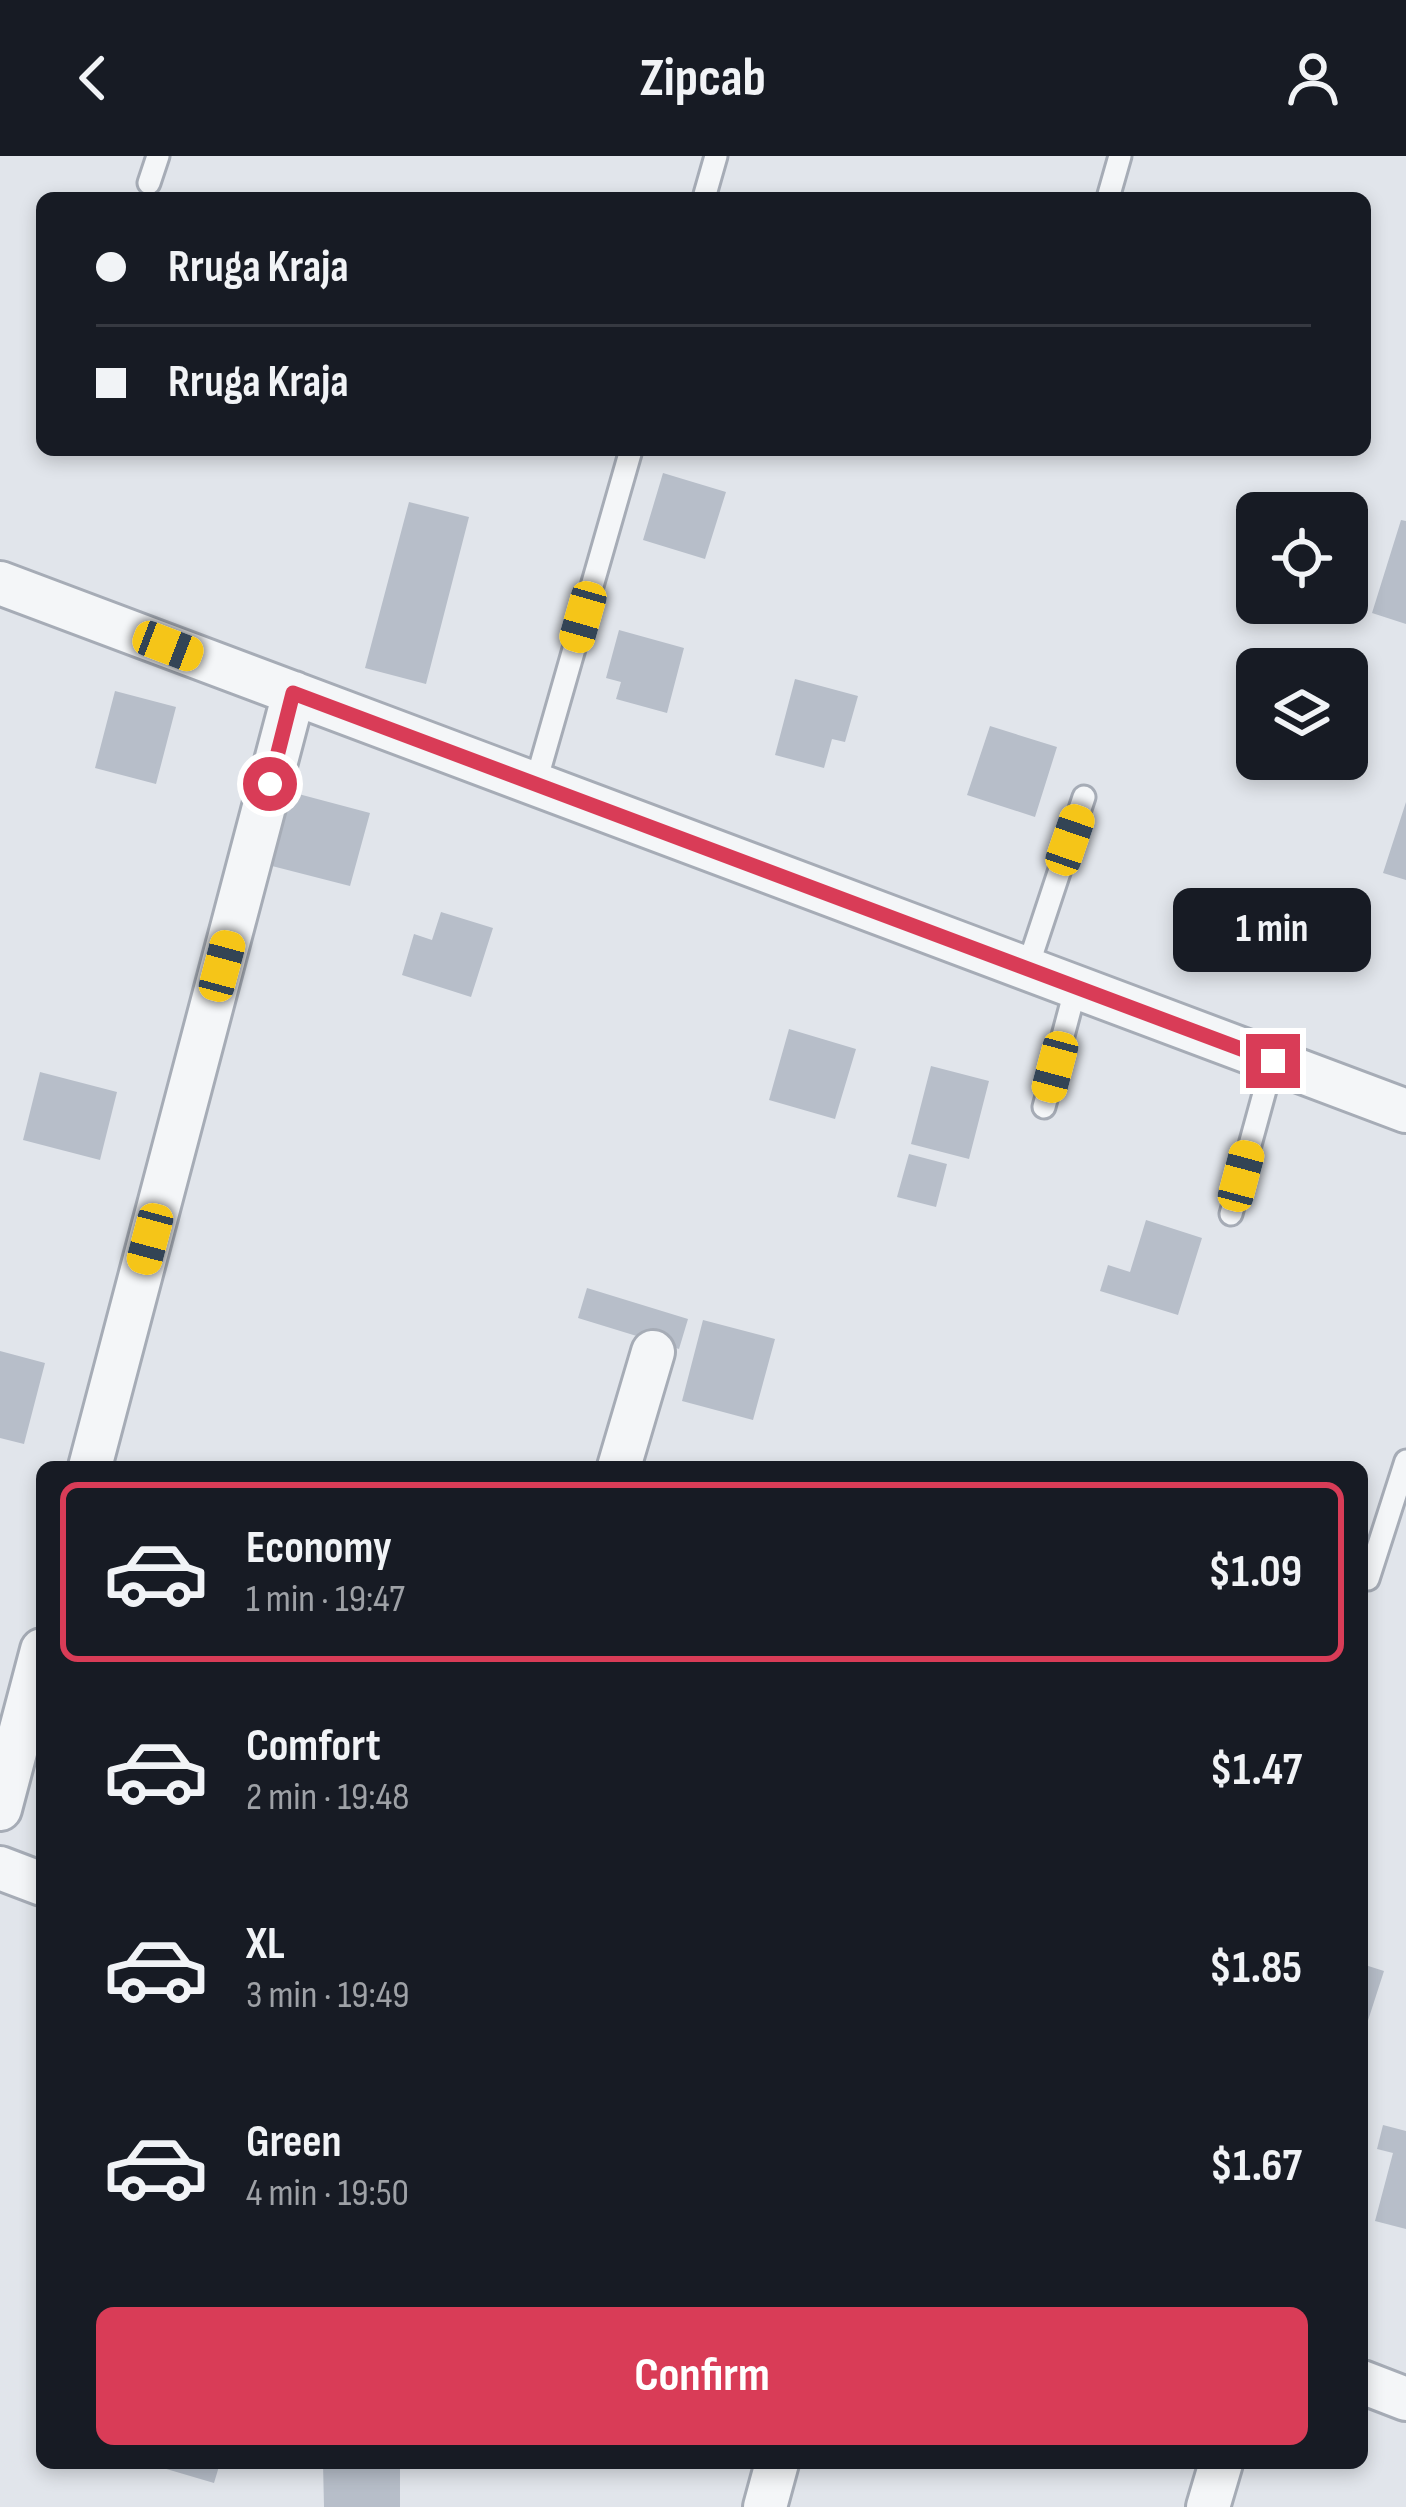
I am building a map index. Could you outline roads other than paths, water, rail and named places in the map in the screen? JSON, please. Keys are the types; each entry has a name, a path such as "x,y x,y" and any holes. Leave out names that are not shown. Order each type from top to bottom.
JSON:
{"street":[{"path":"0,583 1406,1111"},
{"path":"92,1461 293,693"},
{"path":"621,1461 653,1352"},
{"path":"0,1809 36,1673"},
{"path":"0,1868 36,1882"},
{"path":"1368,2384 1406,2398"},
{"path":"765,2507 775,2469"},
{"path":"1208,2507 1218,2469"}],"lane":[{"path":"149,183 158,156"},
{"path":"706,192 716,156"},
{"path":"1110,192 1120,156"},
{"path":"535,785 630,456"},
{"path":"1027,969 1084,797"},
{"path":"1044,1107 1076,987"},
{"path":"1231,1214 1273,1061"},
{"path":"1368,1579 1406,1461"}]}
